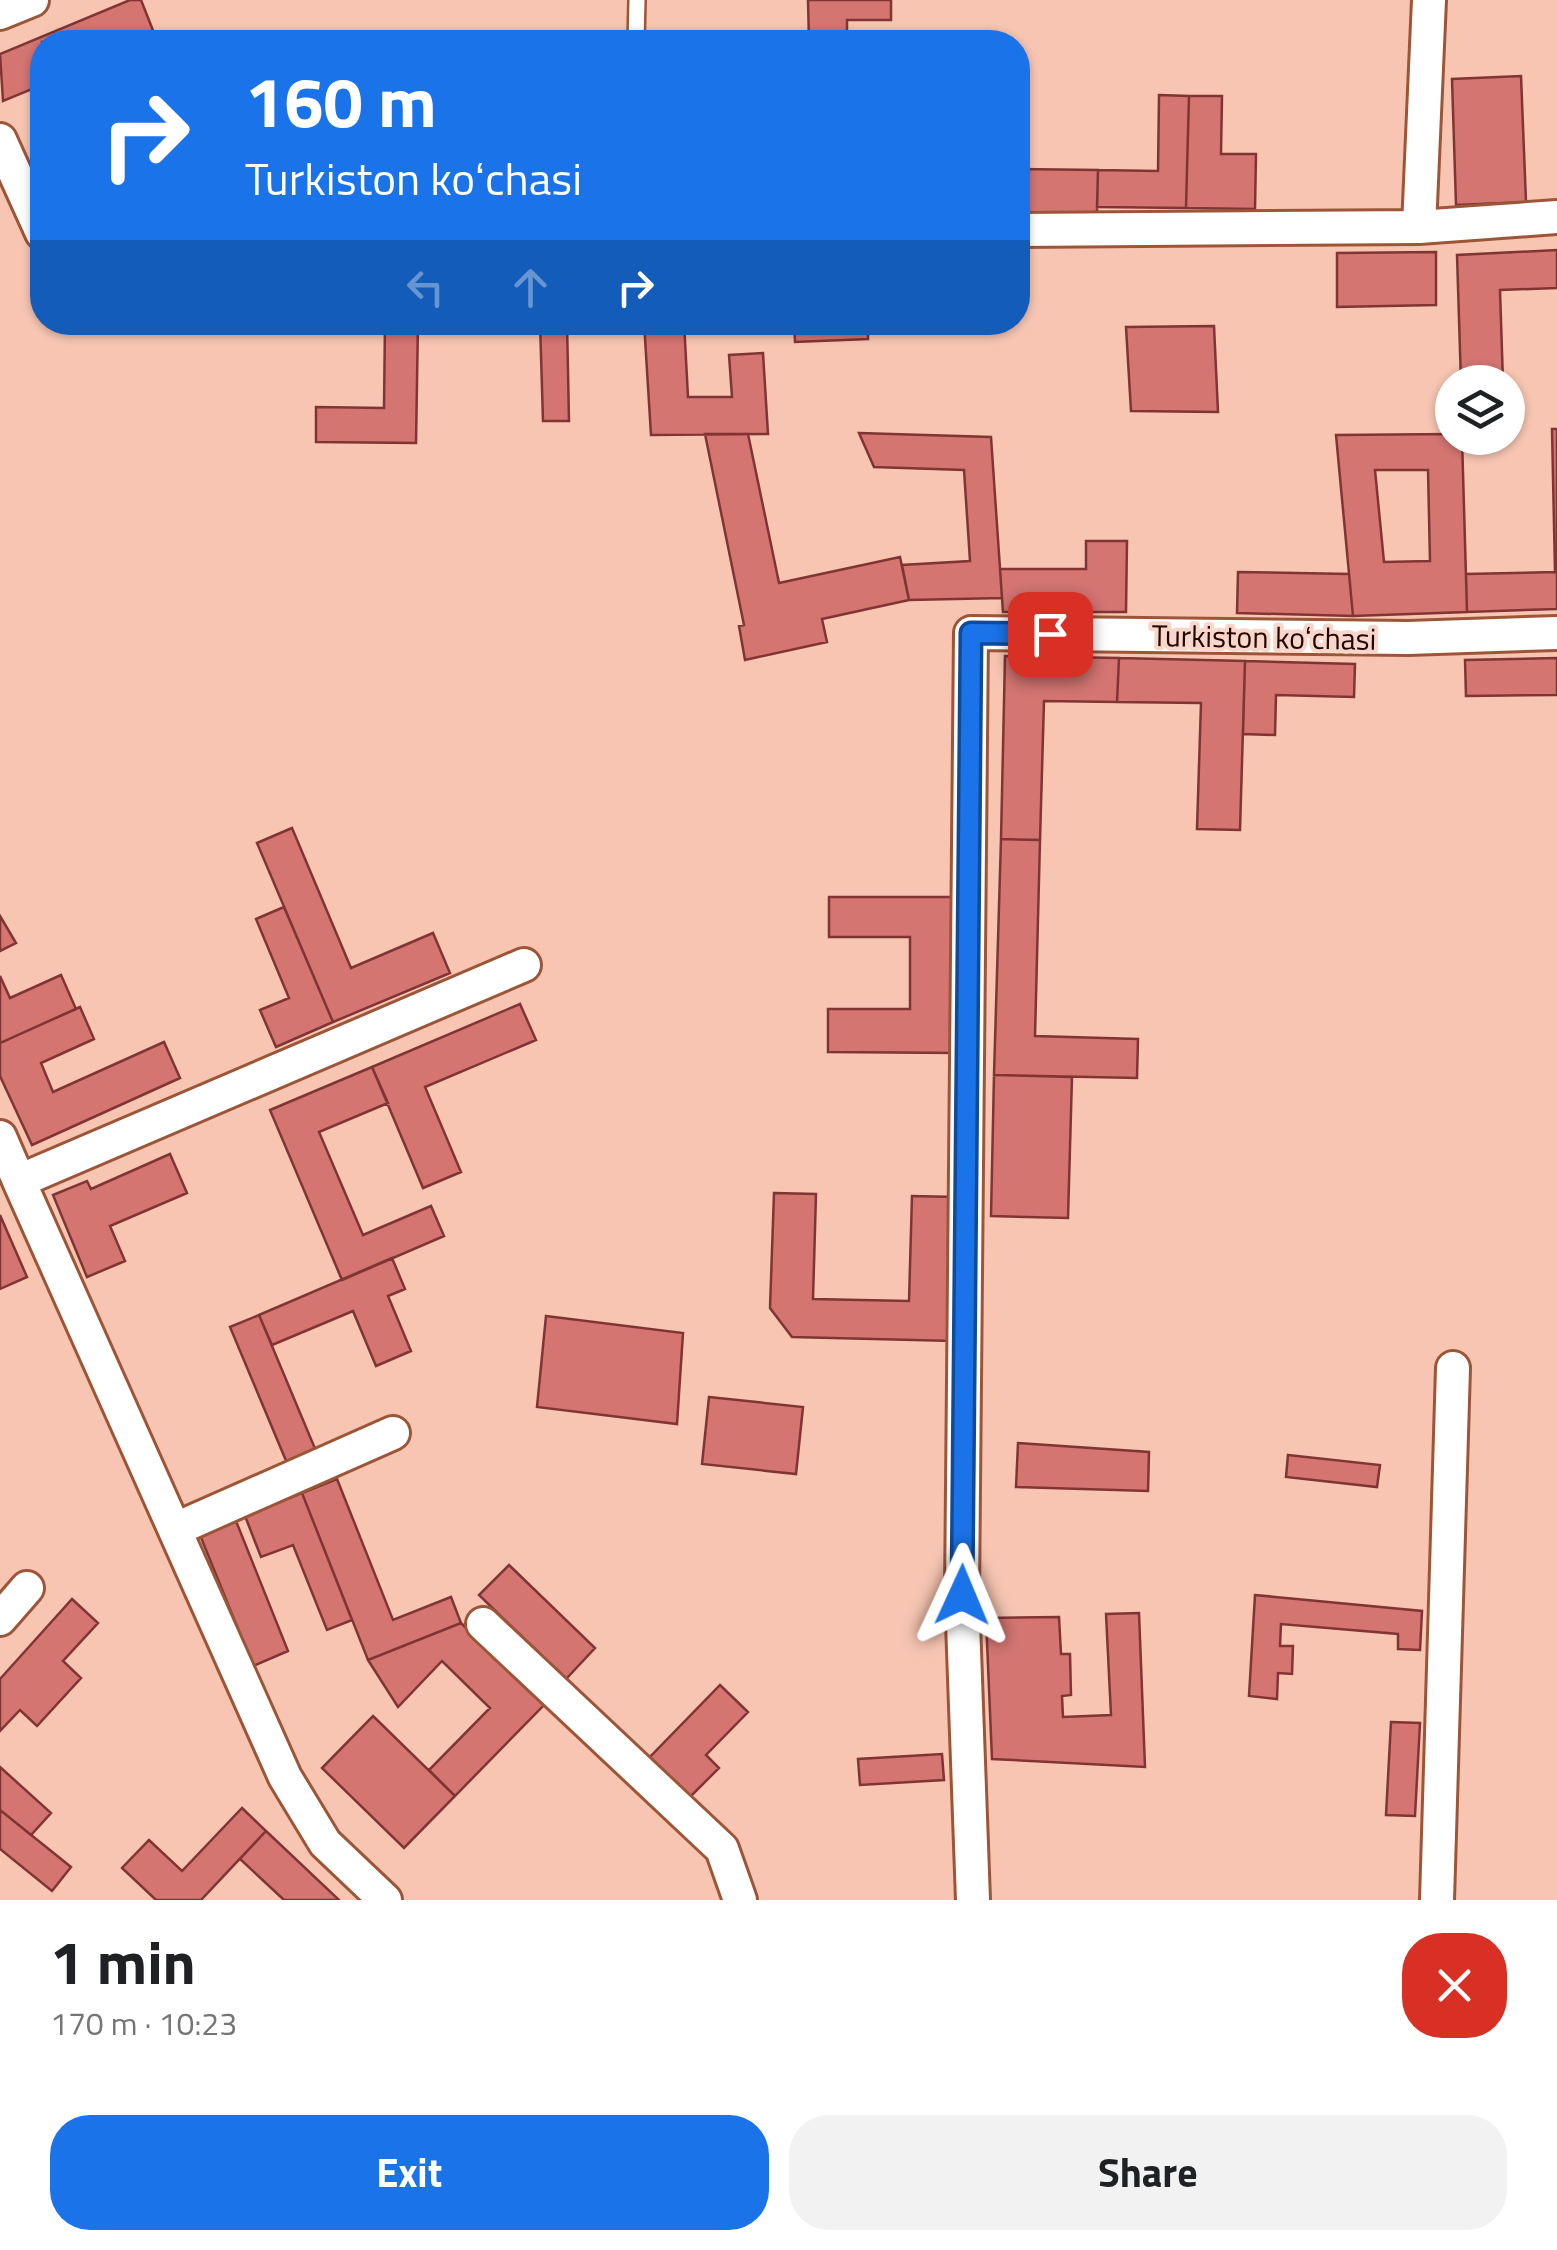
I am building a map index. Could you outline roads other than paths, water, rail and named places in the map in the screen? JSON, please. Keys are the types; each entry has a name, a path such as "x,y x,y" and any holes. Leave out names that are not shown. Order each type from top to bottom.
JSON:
{"street":[{"path":"0,13 32,0"},
{"path":"1418,227 1428,0"},
{"path":"0,140 30,206"},
{"path":"1030,230 1418,227 1557,216"},
{"name":"Turkiston koʻchasi","path":"972,1900 962,1595 971,633 1389,638 1557,633"},
{"path":"19,1181 524,965"},
{"path":"0,1138 285,1778 324,1842 384,1900"},
{"path":"1437,1900 1453,1368"},
{"path":"176,1529 394,1434"},
{"path":"0,1619 28,1588"},
{"path":"483,1624 722,1849 740,1900"}],"lane":[{"path":"636,30 637,0"}]}
